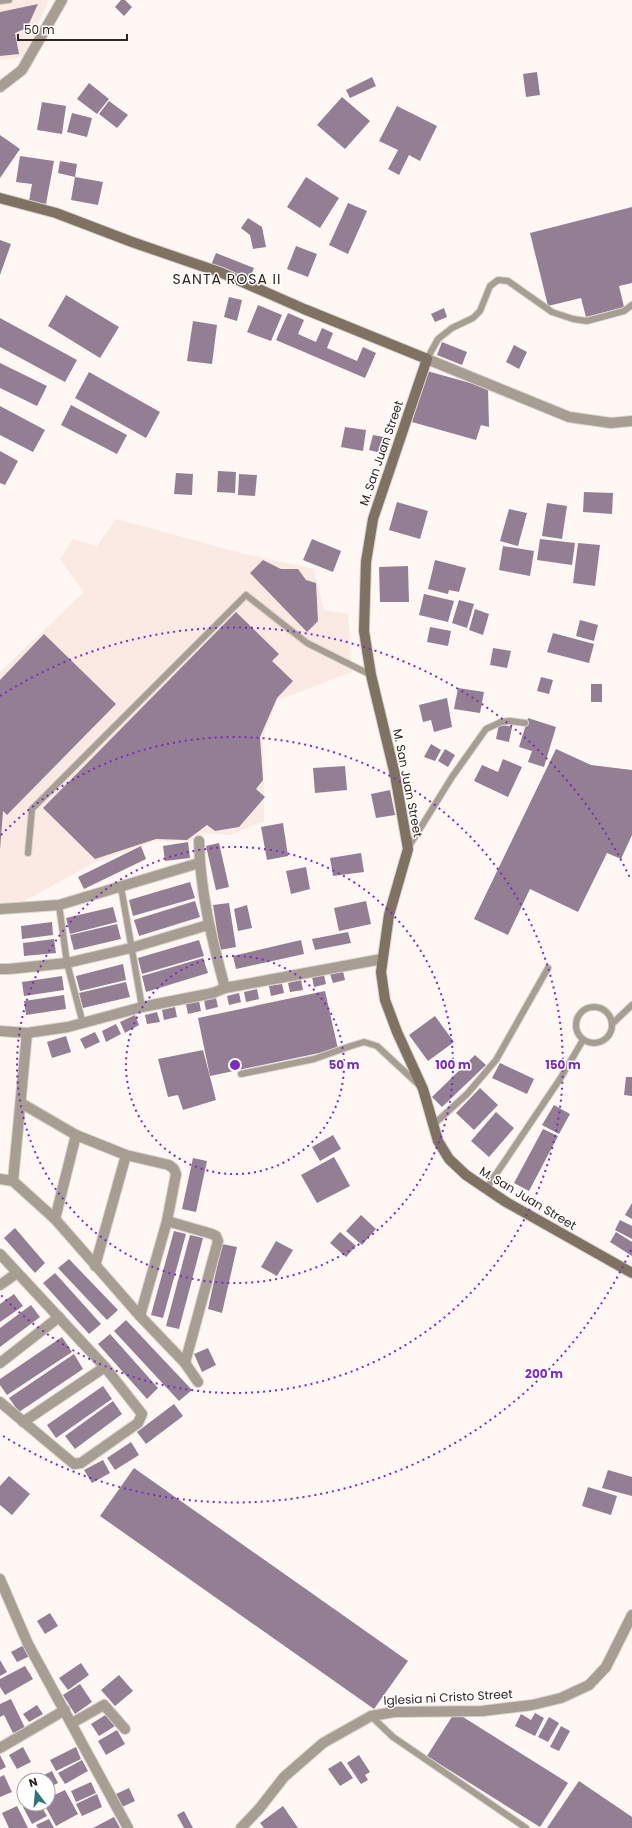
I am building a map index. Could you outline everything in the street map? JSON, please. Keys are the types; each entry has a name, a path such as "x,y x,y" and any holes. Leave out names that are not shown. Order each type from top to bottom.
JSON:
{"street":[{"path":"0,87 22,70 62,0"},
{"path":"0,198 56,213 132,242 222,272 304,309 569,417 611,423 632,421"},
{"name":"M. San Juan Street","path":"427,359 373,520 366,562 364,631 371,675 395,775 408,849 389,915 382,959 381,972 385,1000 397,1032 423,1088 432,1126 438,1142 449,1159 466,1175 486,1189 632,1273"},
{"path":"198,841 199,863 208,925 225,988"},
{"path":"0,909 59,905 199,863"},
{"path":"0,969 67,963 132,948 208,925"},
{"path":"0,1031 27,1033 83,1024 142,1007 213,993 225,988 382,959"},
{"path":"13,1181 27,1033"},
{"path":"21,1103 76,1134 126,1155 169,1165 174,1169 176,1174 167,1221 140,1316"},
{"path":"55,1219 76,1134"},
{"path":"95,1266 126,1155"},
{"path":"0,1179 13,1181 55,1219 95,1266 185,1364 198,1382"},
{"path":"167,1221 212,1234 216,1236 218,1241 185,1364"},
{"path":"0,1254 105,1367 140,1410 141,1419 77,1465 70,1463 0,1402"},
{"path":"0,1285 17,1272"},
{"path":"0,1363 59,1317"},
{"path":"24,1422 105,1367"},
{"path":"0,1579 28,1644 128,1828"},
{"name":"Iglesia ni Cristo Street","path":"241,1828 259,1809 284,1777 323,1743 371,1716 394,1712 482,1711 532,1705 561,1698 589,1685 606,1667 632,1615"},
{"path":"72,1723 104,1705 125,1728"},
{"path":"0,1748 65,1710"}],"lane":[{"path":"0,1 8,0"},
{"path":"427,359 438,339 452,328 472,318 480,311 490,286 498,280 508,281 552,312 573,319 587,321 624,311 632,306"},
{"path":"28,852 32,809 246,595 307,643 371,675"},
{"path":"408,849 452,777 486,729 501,722 510,721 525,723"},
{"path":"121,887 142,1007"},
{"path":"59,905 67,963 83,1024"},
{"path":"432,1126 467,1094 496,1060 548,968"},
{"path":"613,1023 632,1005"},
{"path":"592,1007 600,1008 610,1016 613,1023 612,1030 603,1041 596,1044 583,1040 578,1034 577,1020 580,1014 585,1009 592,1007"},
{"path":"486,1189 560,1080 583,1040"},
{"path":"241,1074 314,1060 364,1042 377,1046 423,1088"},
{"path":"371,1716 393,1737 526,1828"}],"shaded area":[{"path":"0,0 49,0 23,57 0,60"},
{"path":"116,519 241,553 314,569 324,610 348,614 352,672 278,700 263,736 264,821 229,835 205,833 191,841 154,841 94,863 19,904 0,904 0,672 84,592 60,560 73,539 97,546"}],"building":[{"path":"121,0 125,0 132,7 124,16 115,7"},
{"path":"38,4 27,28 15,33 19,54 0,56 0,12"},
{"path":"537,72 540,95 526,97 523,74"},
{"path":"372,77 376,86 350,98 346,90"},
{"path":"89,83 109,99 97,114 77,99"},
{"path":"342,97 370,121 345,149 317,125"},
{"path":"109,101 128,115 117,128 99,114"},
{"path":"42,102 66,106 62,134 37,130"},
{"path":"397,106 437,126 420,161 409,155 399,175 388,169 398,150 379,141"},
{"path":"72,113 92,118 87,137 67,132"},
{"path":"0,135 20,149 0,178"},
{"path":"20,156 54,161 46,204 29,201 32,184 16,182"},
{"path":"60,161 77,164 75,177 58,173"},
{"path":"75,177 103,182 98,205 71,200"},
{"path":"306,177 339,198 320,228 287,207"},
{"path":"348,203 367,211 348,254 329,245"},
{"path":"632,207 632,283 619,286 624,307 586,317 581,298 548,306 530,233"},
{"path":"248,218 262,227 266,247 253,249 250,235 241,228"},
{"path":"0,240 11,244 0,275"},
{"path":"296,246 317,254 308,277 287,269"},
{"path":"216,253 254,268 249,280 211,265"},
{"path":"66,295 119,327 100,358 48,326"},
{"path":"229,297 242,300 237,321 224,317"},
{"path":"258,305 282,315 271,341 247,332"},
{"path":"444,308 447,317 435,322 431,314"},
{"path":"288,313 304,320 298,334 316,342 322,328 333,333 327,348 357,361 363,347 376,353 365,378 276,340"},
{"path":"0,318 77,360 65,382 0,347"},
{"path":"193,321 217,325 212,364 187,361"},
{"path":"442,342 467,352 462,365 437,355"},
{"path":"514,345 527,352 519,369 506,362"},
{"path":"0,363 47,386 37,406 0,388"},
{"path":"427,371 488,388 489,427 481,425 476,440 412,422"},
{"path":"89,372 160,412 146,438 75,398"},
{"path":"71,405 127,435 117,454 61,425"},
{"path":"0,406 45,430 33,452 0,435"},
{"path":"345,427 366,430 363,451 341,447"},
{"path":"373,435 389,438 385,454 369,450"},
{"path":"0,451 18,461 5,485 0,483"},
{"path":"218,471 236,472 235,493 217,492"},
{"path":"176,473 193,474 192,495 174,494"},
{"path":"239,474 257,475 255,496 238,495"},
{"path":"584,492 613,493 612,514 583,512"},
{"path":"397,502 428,511 420,539 389,530"},
{"path":"547,503 567,506 562,539 542,536"},
{"path":"509,509 527,513 518,546 500,541"},
{"path":"312,539 341,551 333,572 303,560"},
{"path":"540,539 575,543 572,565 537,560"},
{"path":"578,543 600,545 595,586 573,583"},
{"path":"503,546 534,551 530,576 499,570"},
{"path":"263,560 281,569 298,569 306,580 316,583 318,621 307,632 250,573"},
{"path":"435,560 466,568 459,592 449,590 448,594 428,589"},
{"path":"408,566 409,602 380,602 379,567"},
{"path":"424,594 454,601 448,622 419,615"},
{"path":"459,600 474,604 467,628 452,623"},
{"path":"475,609 489,614 483,635 469,630"},
{"path":"236,612 279,654 272,661 293,681 277,698 260,737 263,780 256,789 265,797 239,827 215,831 207,825 187,840 156,839 95,859 43,808"},
{"path":"580,620 598,625 594,641 576,636"},
{"path":"430,627 451,631 448,646 427,642"},
{"path":"553,633 594,644 589,663 547,652"},
{"path":"44,634 116,704 7,815 3,811 0,850 0,680"},
{"path":"493,648 511,651 507,668 490,665"},
{"path":"541,677 553,680 549,694 537,691"},
{"path":"591,684 602,684 602,702 591,702"},
{"path":"458,688 484,692 480,713 454,709"},
{"path":"447,698 452,727 434,732 431,720 423,722 419,705"},
{"path":"528,718 556,727 544,767 528,762 532,751 519,747"},
{"path":"499,724 512,727 509,742 496,739"},
{"path":"431,744 441,750 435,761 424,757"},
{"path":"445,749 455,755 448,767 438,761"},
{"path":"556,749 591,765 632,770 632,835 621,859 607,853 578,912 530,889 508,935 474,919"},
{"path":"503,759 522,767 508,797 474,781 482,765 498,772"},
{"path":"345,766 347,790 315,793 313,768"},
{"path":"390,790 395,815 376,818 371,794"},
{"path":"283,823 288,856 267,860 261,827"},
{"path":"188,842 190,858 165,861 163,846"},
{"path":"219,843 229,887 216,890 206,846"},
{"path":"141,846 146,859 84,889 78,877"},
{"path":"361,853 364,872 333,876 330,858"},
{"path":"306,867 310,889 291,894 286,871"},
{"path":"190,882 195,898 133,916 129,900"},
{"path":"195,901 200,917 139,936 134,920"},
{"path":"366,901 371,924 339,931 334,908"},
{"path":"229,903 236,947 220,950 213,905"},
{"path":"247,905 252,928 238,931 234,909"},
{"path":"113,907 117,922 70,934 66,918"},
{"path":"52,922 53,935 22,939 21,926"},
{"path":"117,924 121,939 74,950 70,935"},
{"path":"348,932 351,943 315,950 312,939"},
{"path":"54,939 56,953 24,956 23,943"},
{"path":"199,940 204,956 142,974 138,958"},
{"path":"301,940 304,954 236,969 233,956"},
{"path":"203,958 208,973 146,992 142,976"},
{"path":"123,964 126,980 80,991 76,976"},
{"path":"343,971 345,980 333,983 330,974"},
{"path":"324,975 326,984 314,987 312,977"},
{"path":"62,976 64,990 24,996 22,982"},
{"path":"301,980 303,990 290,992 288,983"},
{"path":"126,982 130,997 83,1008 79,993"},
{"path":"282,984 284,993 271,996 269,986"},
{"path":"257,989 259,999 246,1002 244,992"},
{"path":"325,991 338,1049 210,1076 198,1018"},
{"path":"239,993 241,1002 229,1005 227,996"},
{"path":"64,995 66,1009 26,1015 24,1001"},
{"path":"216,998 218,1007 206,1010 204,1000"},
{"path":"199,1001 201,1011 188,1014 186,1004"},
{"path":"175,1007 177,1017 164,1020 162,1010"},
{"path":"157,1012 160,1022 147,1024 145,1015"},
{"path":"135,1015 139,1025 125,1033 120,1022"},
{"path":"435,1016 454,1042 428,1061 409,1035"},
{"path":"116,1024 121,1034 106,1042 102,1031"},
{"path":"95,1032 100,1042 85,1049 80,1039"},
{"path":"66,1036 71,1052 52,1058 47,1042"},
{"path":"203,1050 216,1100 183,1110 178,1095 168,1097 158,1059"},
{"path":"475,1055 486,1065 442,1107 432,1097"},
{"path":"500,1063 534,1079 527,1094 492,1078"},
{"path":"626,1077 632,1077 632,1096 624,1095"},
{"path":"480,1088 498,1105 474,1130 456,1113"},
{"path":"554,1105 570,1114 559,1134 542,1125"},
{"path":"496,1112 514,1128 489,1157 471,1141"},
{"path":"543,1129 558,1136 529,1191 514,1183"},
{"path":"333,1135 341,1149 320,1161 312,1147"},
{"path":"334,1157 350,1186 317,1203 301,1175"},
{"path":"193,1158 207,1161 196,1212 182,1209"},
{"path":"632,1203 632,1219 625,1215"},
{"path":"361,1215 376,1229 362,1245 346,1231"},
{"path":"620,1220 632,1226 632,1239 615,1230"},
{"path":"15,1228 45,1263 35,1273 4,1238"},
{"path":"174,1231 186,1234 163,1318 151,1315"},
{"path":"340,1232 356,1246 346,1257 330,1243"},
{"path":"616,1232 632,1242 632,1256 610,1242"},
{"path":"190,1235 203,1238 179,1329 166,1326"},
{"path":"276,1241 293,1250 277,1276 261,1267"},
{"path":"222,1244 237,1247 222,1313 208,1309"},
{"path":"69,1259 118,1310 107,1320 58,1268"},
{"path":"55,1273 101,1324 89,1334 43,1283"},
{"path":"14,1294 23,1306 0,1322 0,1304"},
{"path":"31,1305 40,1317 0,1347 0,1328"},
{"path":"126,1320 192,1390 179,1401 114,1331"},
{"path":"110,1334 158,1388 147,1399 98,1344"},
{"path":"62,1337 72,1352 7,1395 0,1385 0,1379"},
{"path":"208,1348 216,1365 202,1372 194,1354"},
{"path":"74,1354 83,1369 19,1412 9,1398"},
{"path":"103,1386 112,1399 56,1438 47,1425"},
{"path":"113,1401 122,1414 75,1449 65,1436"},
{"path":"174,1404 183,1416 146,1444 137,1432"},
{"path":"131,1442 139,1455 115,1470 107,1458"},
{"path":"103,1460 110,1473 92,1483 84,1470"},
{"path":"134,1468 408,1661 374,1709 100,1516"},
{"path":"608,1470 632,1477 632,1496 602,1488"},
{"path":"9,1476 30,1494 12,1515 0,1505 0,1486"},
{"path":"588,1487 617,1496 611,1515 582,1506"},
{"path":"50,1613 58,1626 45,1634 37,1621"},
{"path":"24,1645 30,1656 17,1662 11,1652"},
{"path":"0,1660 7,1672 0,1676"},
{"path":"81,1663 89,1675 68,1690 59,1678"},
{"path":"25,1666 33,1679 5,1695 0,1687 0,1679"},
{"path":"119,1675 133,1691 115,1706 101,1690"},
{"path":"80,1684 92,1702 75,1714 63,1695"},
{"path":"11,1699 25,1728 13,1733 4,1715 0,1717 0,1704"},
{"path":"37,1705 43,1714 29,1722 23,1714"},
{"path":"455,1712 568,1783 540,1827 427,1756"},
{"path":"535,1713 544,1718 535,1736 515,1726 521,1714 531,1720"},
{"path":"107,1714 115,1726 99,1736 91,1724"},
{"path":"549,1717 559,1723 548,1742 538,1737"},
{"path":"561,1726 570,1731 559,1751 550,1747"},
{"path":"117,1730 125,1744 106,1755 98,1741"},
{"path":"23,1747 31,1762 17,1769 9,1755"},
{"path":"76,1747 81,1759 56,1771 50,1760"},
{"path":"0,1755 6,1767 0,1770"},
{"path":"359,1755 370,1772 365,1775 368,1780 361,1784 347,1763"},
{"path":"82,1760 88,1771 65,1784 58,1773"},
{"path":"341,1761 353,1778 340,1786 328,1769"},
{"path":"4,1775 12,1792 0,1797 0,1777"},
{"path":"579,1781 632,1817 632,1828 547,1828"},
{"path":"91,1782 96,1793 76,1802 71,1791"},
{"path":"129,1788 135,1801 122,1807 116,1794"},
{"path":"65,1790 78,1814 56,1826 48,1812 56,1812 56,1794"},
{"path":"97,1794 102,1807 82,1816 76,1804"},
{"path":"16,1806 16,1812 20,1812 28,1828 9,1828 2,1813"},
{"path":"283,1806 298,1828 264,1828 260,1823"},
{"path":"184,1811 193,1828 184,1828 177,1815"},
{"path":"26,1812 45,1812 47,1816 32,1824"},
{"path":"114,1817 120,1828 93,1828"},
{"path":"49,1819 54,1828 38,1828 36,1825"}],"district":[{"name":"SANTA ROSA II","path":"227,279"}]}
